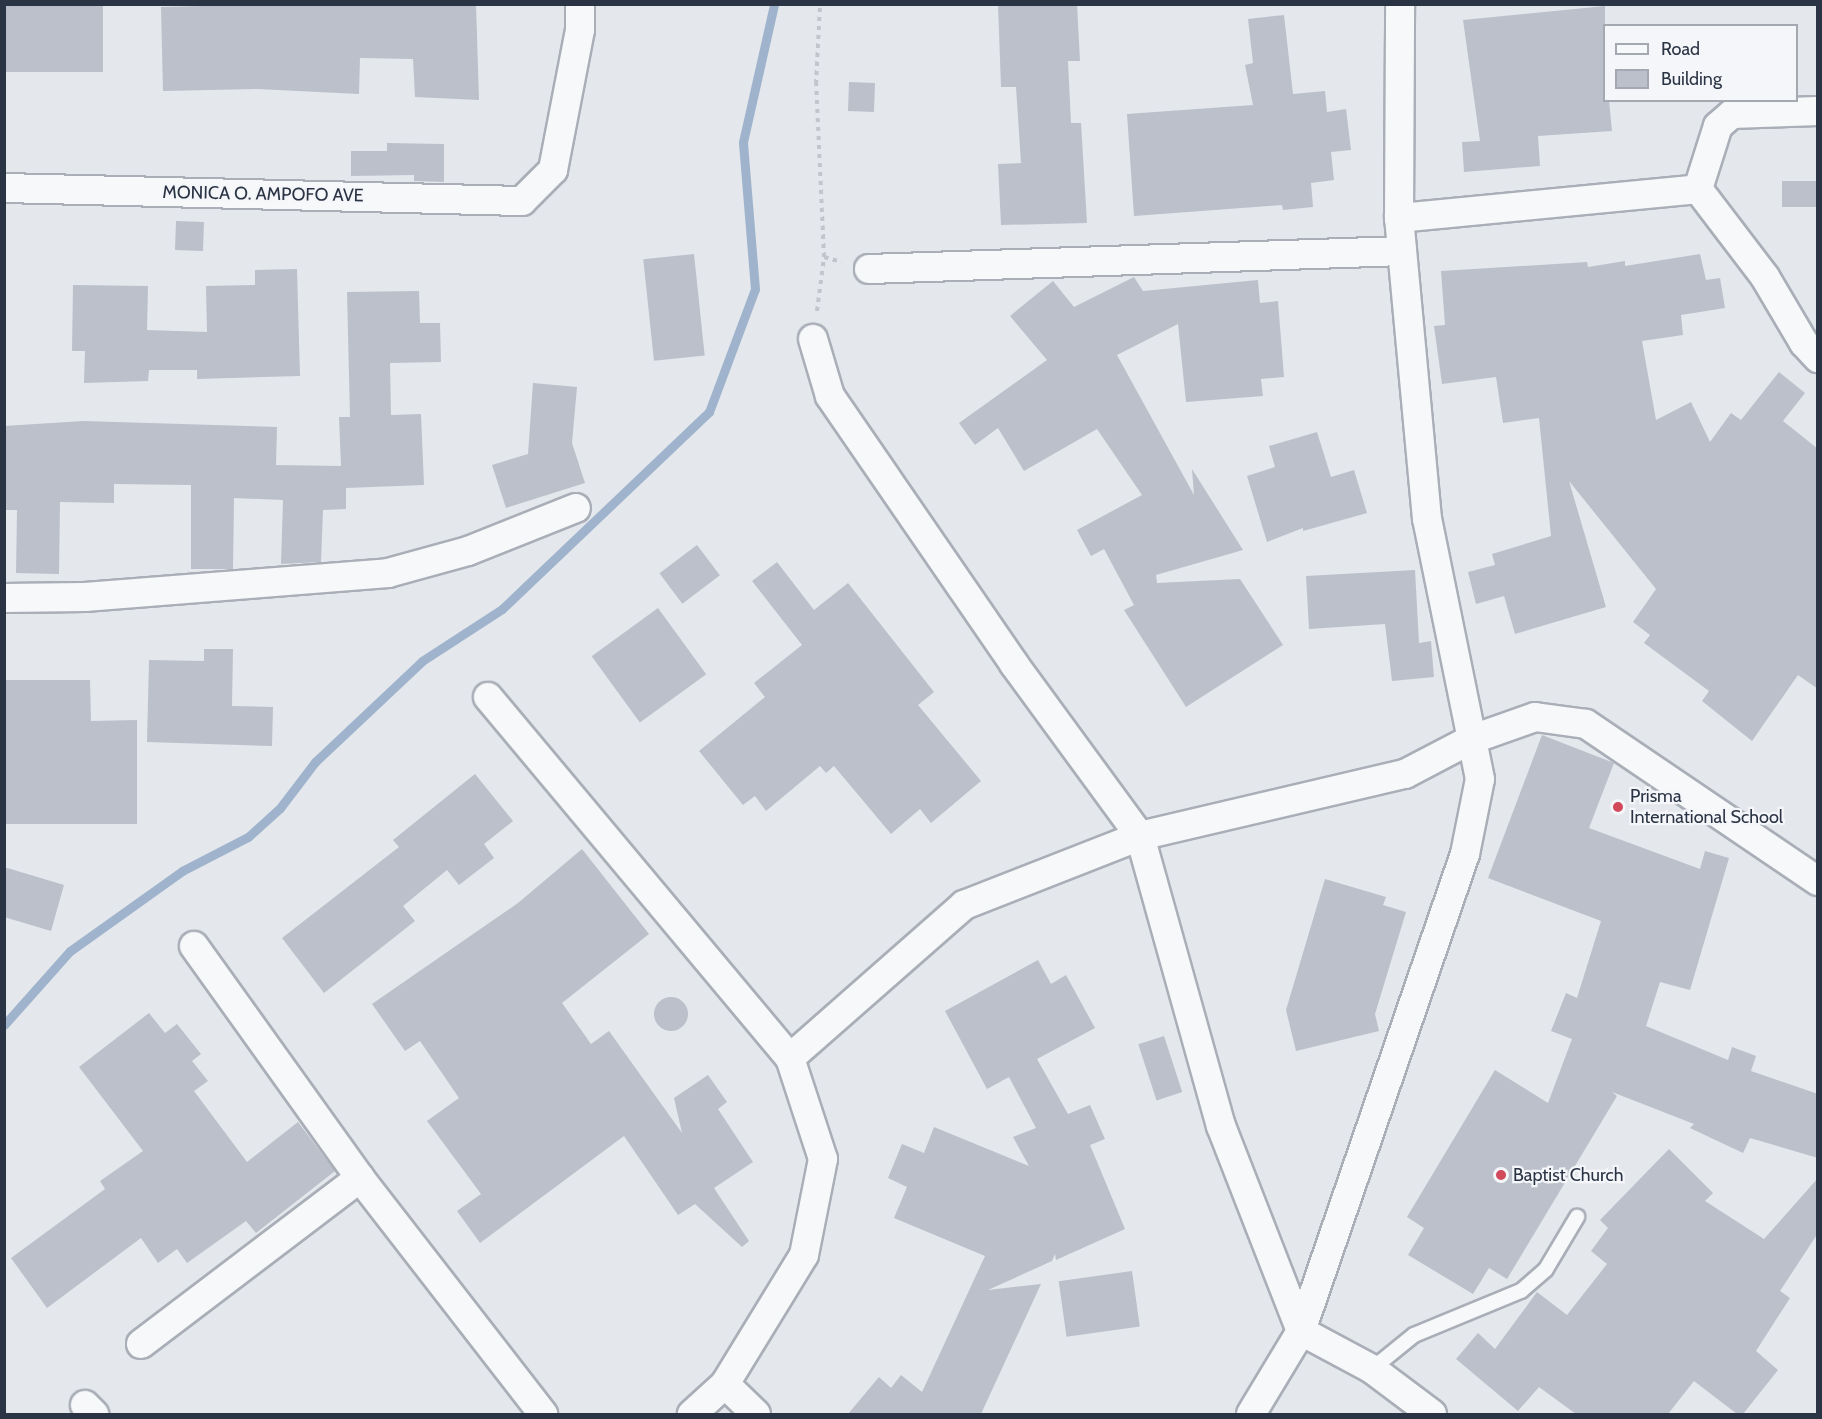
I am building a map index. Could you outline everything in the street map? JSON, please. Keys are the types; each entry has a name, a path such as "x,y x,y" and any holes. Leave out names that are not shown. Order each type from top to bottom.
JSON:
{"street":[{"name":"MONICA O. AMPOFO AVE","path":"4,188 522,201 553,170 580,30 580,4"},
{"path":"1251,1414 1301,1331 1465,854 1480,779 1470,740 1427,519 1399,218 1400,4"},
{"path":"1698,189 1718,126 1732,114 1818,111"},
{"path":"1399,218 1698,189"},
{"path":"1698,189 1765,277 1804,343 1818,357"},
{"path":"869,269 1402,251"},
{"path":"813,339 830,396 1014,664 1140,836 1221,1126 1301,1331 1372,1369 1432,1414"},
{"path":"4,598 85,597 388,573 468,551 576,508"},
{"path":"489,697 790,1058 823,1159 804,1256 725,1384 692,1414"},
{"path":"790,1058 964,905 1140,836 1405,774 1470,740 1535,717 1586,724 1818,881"},
{"path":"194,945 360,1178 543,1414"},
{"path":"141,1344 360,1178"},
{"path":"725,1384 756,1414"}],"lane":[{"path":"1372,1369 1414,1335 1521,1291 1546,1269 1577,1217"}],"path":[{"path":"813,339 824,257 816,84 820,4"}],"building":[{"path":"4,4 103,4 103,72 4,72"},
{"path":"271,4 476,4 479,100 415,97 413,59 360,58 359,94 257,89 163,91 161,7"},
{"path":"998,4 1077,4 1080,61 1068,61 1071,123 1081,123 1087,223 1001,225 998,164 1021,163 1016,87 1001,87"},
{"path":"1605,6 1603,102 1609,102 1612,131 1538,136 1540,166 1464,172 1462,142 1480,141 1463,20"},
{"path":"1284,15 1293,94 1325,91 1327,112 1346,109 1351,150 1331,152 1334,180 1311,183 1313,207 1283,210 1282,205 1134,216 1127,114 1253,105 1245,65 1253,63 1248,19"},
{"path":"849,82 875,83 874,112 848,111"},
{"path":"387,143 444,144 444,182 414,181 414,175 351,176 351,151 387,151"},
{"path":"1782,181 1818,181 1818,207 1782,207"},
{"path":"176,221 204,222 203,251 175,250"},
{"path":"694,254 705,355 654,361 643,259"},
{"path":"1700,254 1706,280 1720,278 1725,308 1681,315 1683,335 1642,341 1656,420 1691,402 1710,442 1731,413 1741,420 1779,372 1805,393 1783,421 1818,449 1818,689 1798,675 1752,741 1702,701 1709,691 1644,643 1650,635 1633,622 1656,589 1569,481 1606,607 1515,634 1504,596 1476,604 1468,572 1495,565 1492,554 1551,536 1539,418 1503,423 1496,377 1442,384 1434,326 1445,325 1441,271 1587,262 1588,267 1625,261 1625,266"},
{"path":"297,269 300,376 197,379 197,370 149,370 148,381 84,383 85,351 72,351 73,285 148,286 147,330 207,332 206,286 255,285 255,270"},
{"path":"1134,277 1143,291 1258,280 1260,303 1278,301 1284,377 1261,379 1263,396 1186,402 1178,324 1117,355 1194,495 1192,469 1243,550 1156,575 1157,583 1240,579 1283,645 1186,707 1124,610 1134,605 1104,549 1091,556 1077,530 1142,495 1097,429 1024,471 998,428 975,445 959,423 1047,360 1010,316 1053,281 1074,307"},
{"path":"419,291 420,323 440,323 441,362 390,363 391,415 421,414 424,485 346,488 346,509 323,510 321,562 281,564 283,500 234,498 233,569 191,569 191,485 114,484 114,503 60,502 59,574 16,573 17,510 4,510 4,426 83,421 277,427 276,465 341,466 339,417 350,417 347,292"},
{"path":"533,383 577,387 572,443 585,483 506,508 492,465 528,454"},
{"path":"1317,432 1331,477 1354,470 1367,513 1303,531 1303,528 1267,542 1247,476 1275,467 1269,446"},
{"path":"697,545 720,575 682,604 659,573"},
{"path":"777,562 814,610 848,583 934,692 918,705 981,781 931,823 920,809 891,834 834,766 826,773 820,766 766,811 755,796 743,805 699,751 765,697 754,683 802,645 752,581"},
{"path":"1415,570 1419,643 1431,641 1434,677 1392,681 1385,624 1309,629 1306,576"},
{"path":"658,608 706,674 640,723 592,656"},
{"path":"204,649 233,649 232,706 273,707 272,746 147,742 149,660 204,661"},
{"path":"6,680 90,680 91,721 137,720 137,824 4,824"},
{"path":"1542,735 1614,763 1589,828 1700,869 1705,851 1729,858 1690,990 1660,982 1646,1026 1728,1060 1732,1047 1756,1056 1751,1071 1818,1094 1818,1158 1750,1138 1743,1153 1690,1128 1694,1124 1612,1092 1617,1096 1507,1279 1489,1268 1473,1294 1408,1255 1424,1228 1407,1217 1495,1070 1548,1103 1572,1039 1551,1031 1566,993 1577,998 1601,921 1488,878"},
{"path":"475,774 513,821 484,844 494,858 459,885 447,870 403,906 415,921 324,993 282,938 399,847 393,840"},
{"path":"582,849 649,934 562,1003 591,1044 609,1031 682,1133 674,1098 708,1075 727,1102 718,1109 753,1162 714,1188 749,1241 742,1247 695,1204 678,1215 624,1136 480,1243 457,1211 481,1194 427,1121 459,1098 420,1041 405,1051 372,1004 518,903"},
{"path":"4,867 64,885 51,931 4,917"},
{"path":"1325,879 1386,897 1383,905 1406,912 1375,1014 1379,1031 1296,1051 1286,1010"},
{"path":"1038,960 1051,984 1066,975 1095,1028 1037,1059 1068,1114 1090,1105 1105,1139 1090,1145 1125,1229 1056,1260 1055,1254 1052,1261 988,1290 1041,1284 981,1414 848,1414 879,1377 891,1388 901,1375 922,1392 985,1256 894,1218 907,1187 888,1178 902,1144 924,1153 934,1127 1029,1166 1013,1137 1036,1128 1009,1077 987,1089 945,1011"},
{"path":"671,997 683,1002 688,1014 683,1026 671,1031 659,1026 654,1014 659,1002"},
{"path":"149,1013 165,1033 177,1024 201,1054 192,1061 208,1081 194,1091 247,1162 298,1122 335,1171 256,1233 246,1221 187,1263 177,1249 158,1263 141,1238 47,1308 11,1258 105,1189 100,1181 143,1151 79,1067"},
{"path":"1164,1036 1182,1092 1157,1100 1138,1044"},
{"path":"1669,1149 1713,1193 1705,1201 1764,1239 1818,1178 1818,1233 1780,1291 1790,1298 1756,1351 1778,1370 1743,1414 1737,1414 1694,1381 1668,1414 1576,1414 1539,1387 1518,1411 1456,1359 1478,1333 1495,1349 1537,1292 1567,1315 1607,1264 1591,1251 1608,1228 1600,1220"},
{"path":"1132,1271 1140,1326 1067,1337 1059,1281"}],"waterway":[{"path":"4,1025 70,951 182,871 248,837 280,808 315,762 422,661 502,609 709,412 755,289 743,142 774,4"}],"place":[{"name":"Prisma International School","path":"1618,807"},
{"name":"Baptist Church","path":"1501,1175"}]}
